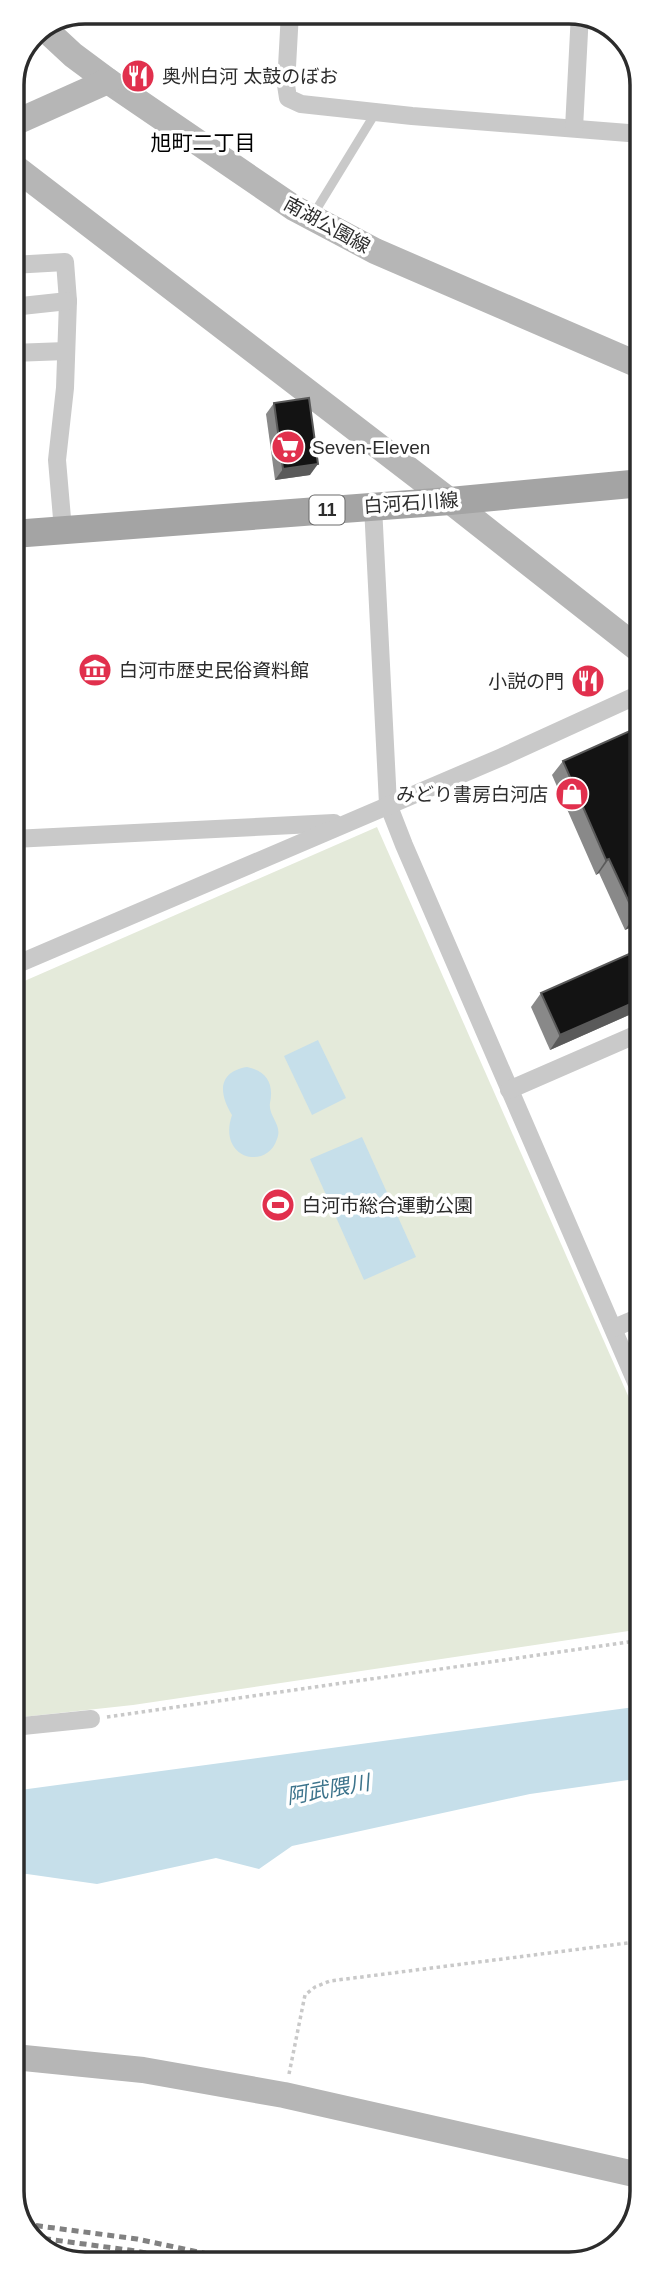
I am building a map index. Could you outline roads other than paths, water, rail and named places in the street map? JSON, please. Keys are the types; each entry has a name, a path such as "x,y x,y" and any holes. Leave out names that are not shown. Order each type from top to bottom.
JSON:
{"main road":[{"name":"白河石川線","path":"24,533 450,501 630,484"}],"street":[{"path":"289,24 286,85 288,98 301,104 630,133"},
{"path":"574,128 579,26"},
{"name":"南湖公園線","path":"51,35 108,81 227,164 312,218 375,251 630,361"},
{"path":"24,119 108,81"},
{"path":"24,174 450,501 630,644"},
{"path":"24,264 65,262 68,301 65,388 57,460 63,530"},
{"path":"24,306 68,301"},
{"path":"24,353 66,351"},
{"path":"373,506 388,804 630,1367"},
{"path":"24,962 502,757 630,698"},
{"path":"24,838 344,823"},
{"path":"509,1090 630,1037"},
{"path":"614,1328 630,1321"},
{"path":"24,1726 91,1719"},
{"path":"24,2058 143,2070 284,2095 630,2173"}],"lane":[{"path":"312,218 376,112"}],"water":[{"path":"318,1040 346,1098 312,1115 284,1056"},
{"path":"247,1067 260,1072 268,1079 271,1090 270,1108 278,1129 272,1149 264,1155 254,1157 245,1156 231,1142 229,1130 232,1115 223,1092 223,1085 230,1074"},
{"path":"362,1137 416,1257 364,1280 310,1159"},
{"name":"阿武隈川","path":"630,1708 630,1780 530,1794 292,1846 259,1869 216,1858 97,1884 24,1874 24,1790"}],"railway":[{"path":"35,2226 137,2239 198,2252"},
{"path":"48,2239 141,2252"}],"place":[{"name":"奥州白河 太鼓のぼお","path":"138,76"},
{"name":"Seven-Eleven","path":"288,447"},
{"name":"白河市歴史民俗資料館","path":"95,670"},
{"name":"小説の門","path":"588,681"},
{"name":"みどり書房白河店","path":"572,794"},
{"name":"白河市総合運動公園","path":"278,1205"}],"district":[{"name":"旭町二丁目","path":"203,142"}]}
